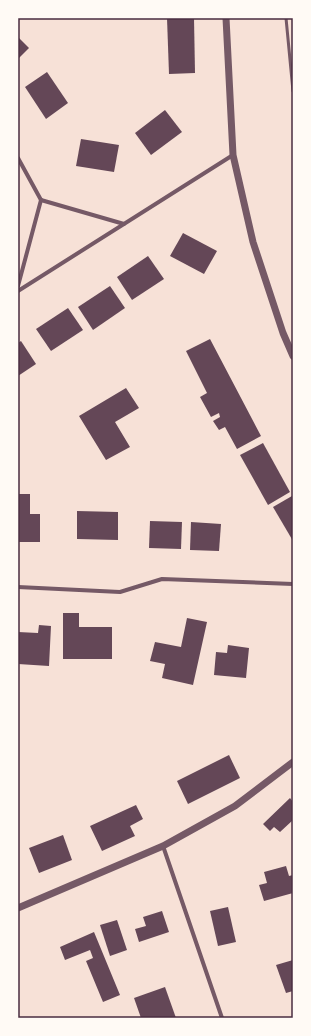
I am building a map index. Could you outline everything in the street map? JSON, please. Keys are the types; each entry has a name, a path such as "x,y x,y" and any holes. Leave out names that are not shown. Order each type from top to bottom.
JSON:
{"street":[{"path":"226,18 233,155 253,242 283,333 293,356"},
{"path":"18,291 233,155"},
{"path":"18,158 41,200 18,286"},
{"path":"41,200 124,224"},
{"path":"18,588 120,592 162,579 293,584"},
{"path":"18,908 163,846 235,806 293,762"},
{"path":"163,846 222,1018"}],"lane":[{"path":"286,18 293,91"}],"building":[{"path":"167,18 194,18 195,73 169,74"},
{"path":"18,37 29,48 18,59"},
{"path":"47,72 68,103 46,119 25,87"},
{"path":"165,110 182,132 151,155 135,133"},
{"path":"81,139 119,145 114,172 76,166"},
{"path":"183,233 217,251 204,274 170,256"},
{"path":"148,256 164,279 132,300 117,277"},
{"path":"110,286 125,308 93,330 78,307"},
{"path":"68,308 83,330 51,351 36,329"},
{"path":"210,339 261,436 237,449 225,427 219,430 213,421 220,417 219,413 211,417 200,397 207,393 186,351"},
{"path":"21,341 36,364 18,376 18,343"},
{"path":"126,388 139,408 115,422 130,447 106,460 79,416"},
{"path":"263,443 290,492 268,505 240,455"},
{"path":"18,494 30,494 30,514 40,514 40,542 18,542"},
{"path":"292,496 293,497 293,541 273,507"},
{"path":"77,511 118,512 118,540 77,539"},
{"path":"150,521 182,522 181,549 149,548"},
{"path":"191,522 221,524 219,551 190,550"},
{"path":"63,613 79,613 79,627 112,627 112,659 63,659"},
{"path":"187,618 207,622 193,685 162,678 165,664 150,661 155,642 181,647"},
{"path":"39,625 51,626 49,666 18,664 18,632 38,633"},
{"path":"228,645 249,648 246,678 214,675 216,652 227,653"},
{"path":"229,755 240,778 188,804 177,781"},
{"path":"290,798 293,802 293,820 280,832 274,827 270,831 263,824"},
{"path":"136,805 143,819 130,826 135,836 102,851 90,826"},
{"path":"63,835 72,860 39,873 29,848"},
{"path":"286,866 289,876 293,875 293,893 264,901 259,885 267,883 264,872"},
{"path":"228,907 236,942 218,946 210,911"},
{"path":"162,911 169,932 139,942 135,929 146,926 143,917"},
{"path":"117,920 127,950 110,956 100,925"},
{"path":"94,932 120,995 103,1002 86,961 93,958 90,950 65,960 60,947"},
{"path":"293,960 293,991 286,993 276,965"},
{"path":"165,987 176,1018 141,1018 134,998"}]}
